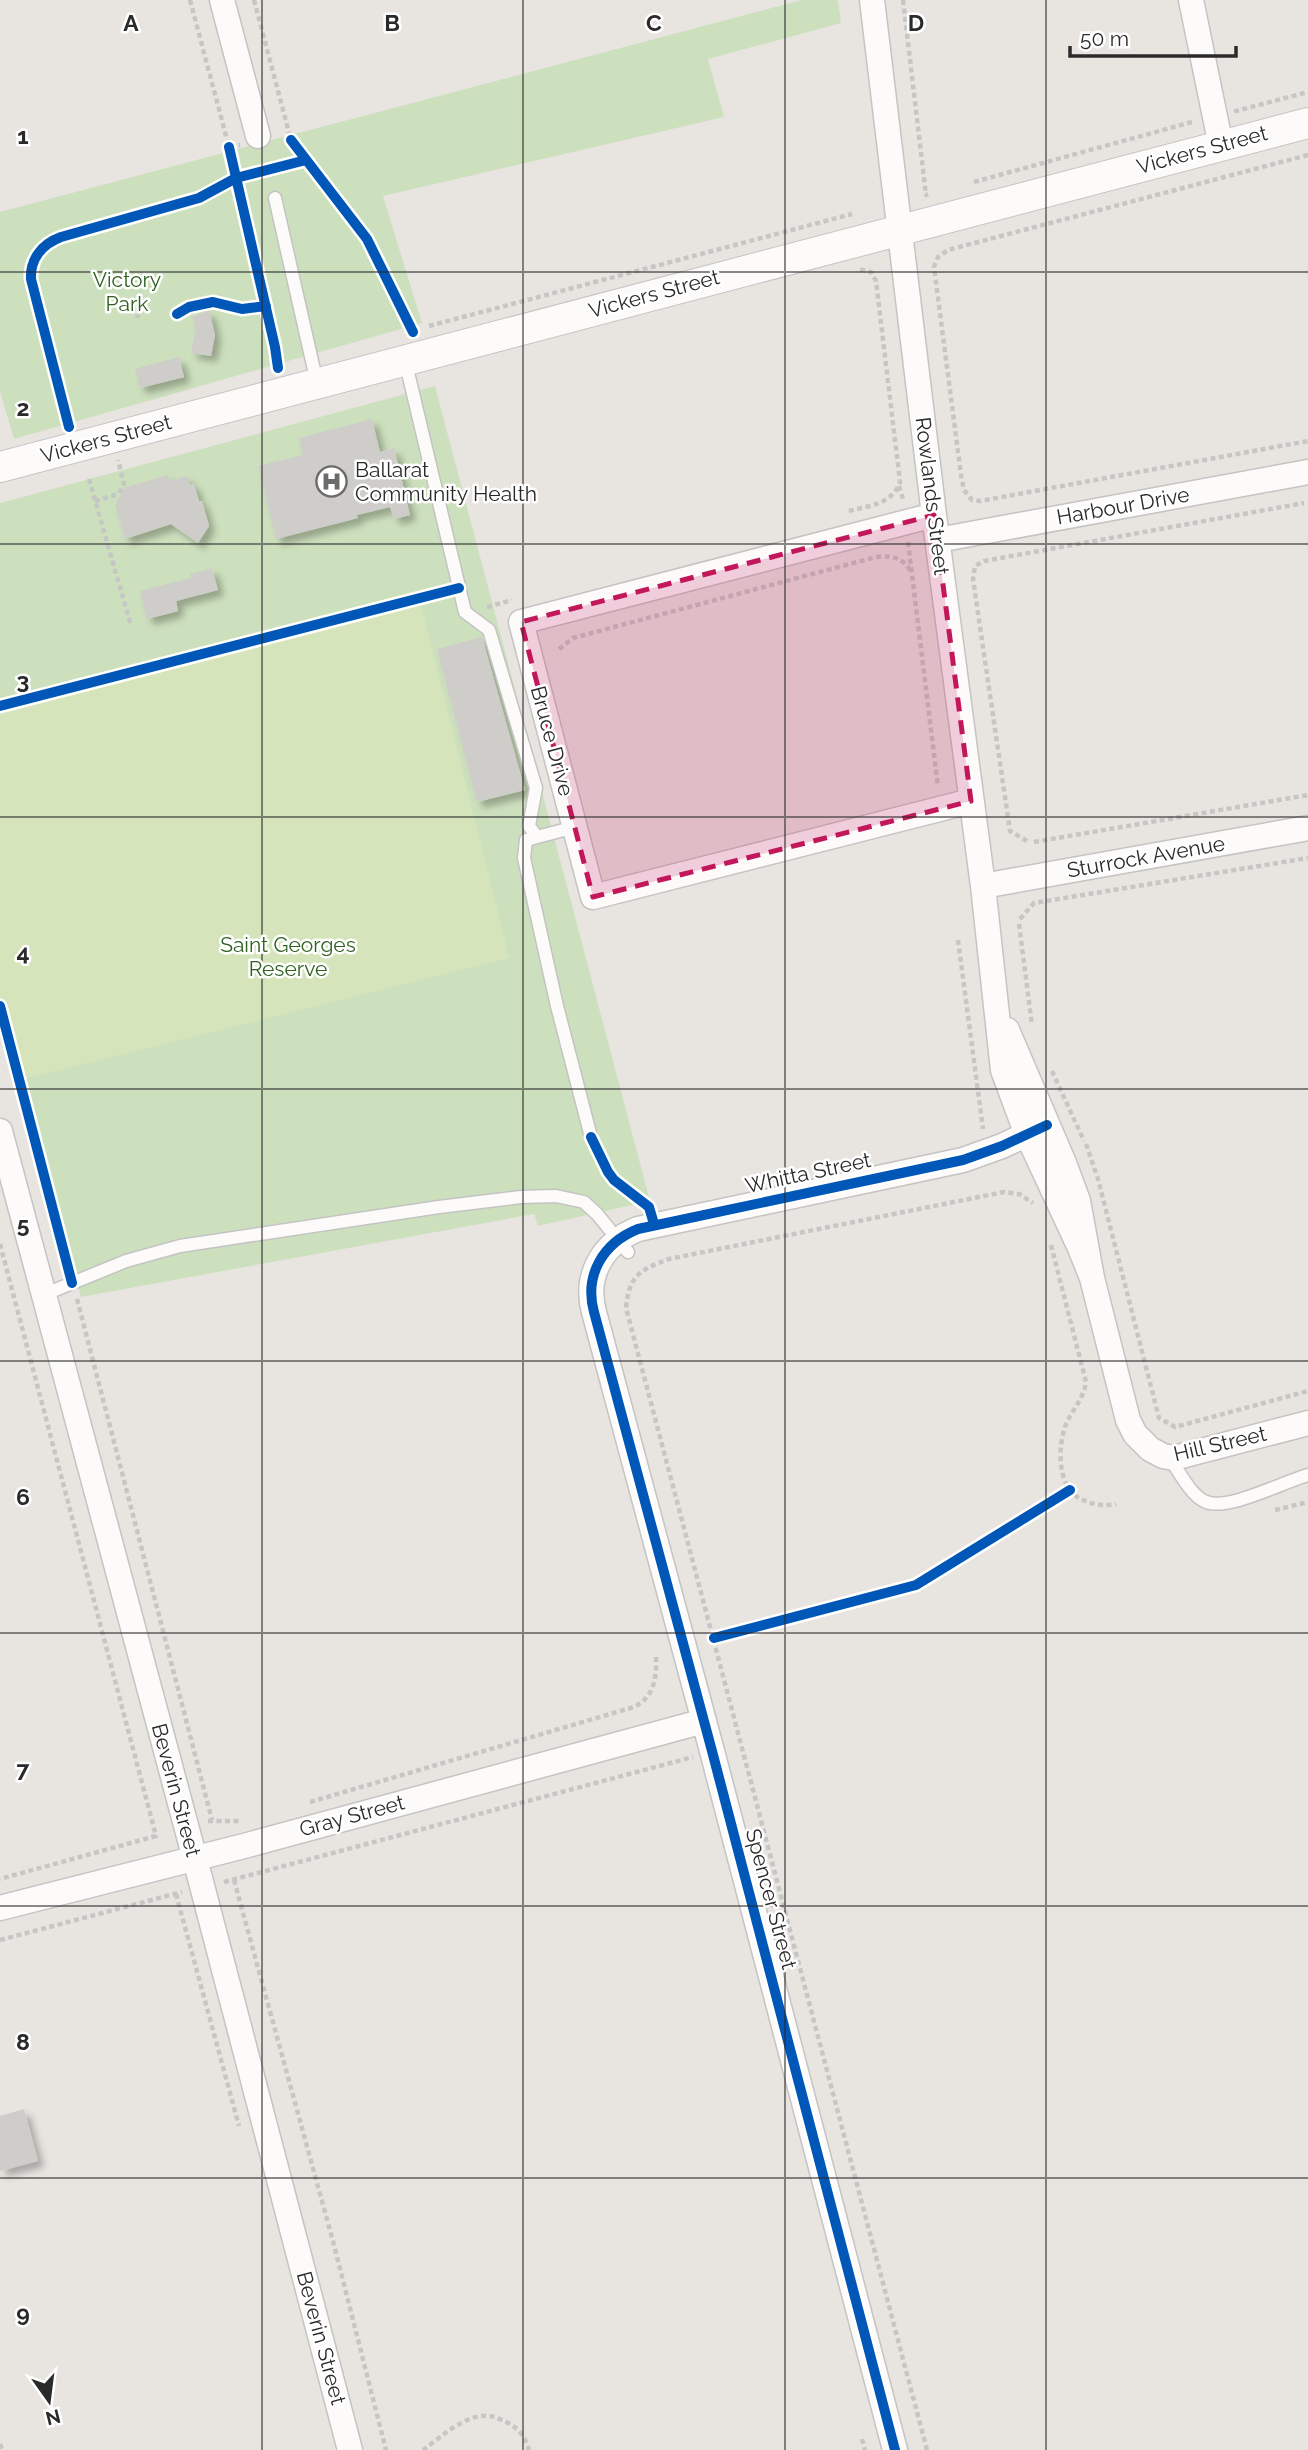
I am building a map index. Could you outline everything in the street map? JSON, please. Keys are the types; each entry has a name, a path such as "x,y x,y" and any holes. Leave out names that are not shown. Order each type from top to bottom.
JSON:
{"street":[{"path":"222,0 258,136"},
{"name":"Rowlands Street","path":"872,0 934,515 996,992 1003,1070 1036,1136 1092,1278 1133,1442"},
{"path":"1191,0 1221,146"},
{"name":"Vickers Street","path":"0,467 900,228 1308,123"},
{"name":"Harbour Drive","path":"938,540 1308,472"},
{"name":"Bruce Drive","path":"934,515 521,622 593,897 971,801"},
{"name":"Sturrock Avenue","path":"983,886 1308,828"},
{"name":"Beverin Street","path":"0,1131 350,2450"},
{"name":"Whitta Street","path":"600,1277 615,1265 622,1247 636,1247 662,1238 955,1178 986,1169 1036,1136"},
{"name":"Spencer Street","path":"600,1277 600,1315 607,1357 895,2450"},
{"name":"Hill Street","path":"1133,1442 1169,1458 1181,1457 1308,1423"},
{"name":"Gray Street","path":"0,1908 704,1721"}],"lane":[{"path":"275,198 317,384"},
{"path":"405,360 465,612 489,630 536,788 529,826 537,837"},
{"path":"575,827 526,840 524,858 556,1006 591,1137"},
{"path":"43,1295 145,1255 196,1243 521,1197 556,1196 584,1202 597,1214 622,1247"},
{"path":"1169,1458 1199,1498 1210,1504 1238,1499 1308,1475"}],"path":[{"path":"190,0 230,153"},
{"path":"254,0 290,140 299,150"},
{"path":"904,0 926,195 939,191"},
{"path":"1234,99 1236,111 1308,92"},
{"path":"966,184 1192,122 1189,108"},
{"path":"1308,155 948,250 938,257 934,267 962,482 966,496 972,500 980,501 1308,441"},
{"path":"858,269 870,272 876,281 941,809"},
{"path":"133,298 138,318"},
{"path":"95,501 118,494 124,485 117,459"},
{"path":"89,479 131,626"},
{"path":"1027,841 1010,831 973,579 975,566 984,561 1304,503"},
{"path":"559,649 573,638 876,557 895,557 911,572"},
{"path":"1034,842 1308,795"},
{"path":"1036,1035 1031,1024 1019,921 1034,903 1308,858"},
{"path":"958,940 983,1129"},
{"path":"1047,1059 1085,1142 1098,1179 1159,1419 1175,1427 1308,1391"},
{"path":"927,2450 626,1308 629,1286 636,1275 669,1259 1003,1192 1024,1196 1058,1193"},
{"path":"1050,1238 1086,1382 1062,1438 1061,1459 1066,1482 1077,1497 1094,1504 1116,1504"},
{"path":"0,1244 156,1836 0,1879"},
{"path":"72,1283 119,1454 212,1820 238,1822 252,1818"},
{"path":"1058,1498 1070,1490"},
{"path":"1275,1510 1308,1502"},
{"path":"714,1638 728,1634"},
{"path":"305,1803 634,1707 644,1702 657,1677 656,1656"},
{"path":"386,2450 234,1880 712,1751"},
{"path":"0,1940 176,1894 242,2136"},
{"path":"423,2450 445,2433 472,2418 491,2416 512,2425 524,2435 530,2450"},
{"path":"862,2439 865,2450"},
{"path":"0,2444 2,2450"}],"highlighted area":[{"path":"934,515 971,801 593,897 521,622"}],"green space":[{"name":"Victory Park","path":"802,0 838,0 841,23 708,59 724,117 383,196 422,323 14,439 0,392 0,212"},
{"name":"Saint Georges Reserve","path":"435,386 650,1201 538,1226 534,1214 81,1297 0,996 0,503"},
{"path":"420,602 509,958 19,1080 0,1004 0,707"}],"building":[{"path":"209,310 215,335 211,356 191,353 196,329 192,317"},
{"path":"179,357 184,377 140,388 135,369"},
{"name":"Ballarat Community Health","path":"372,419 380,452 394,448 410,515 394,519 390,507 276,539 258,466 303,455 299,438"},
{"path":"168,475 169,481 187,476 190,485 194,484 199,501 202,501 209,526 198,543 171,524 125,539 115,505 124,488"},
{"path":"212,568 218,590 176,601 178,611 147,619 140,591 191,578 190,574"},
{"path":"482,637 525,790 477,802 437,649"},
{"path":"24,2109 38,2161 0,2171 0,2116"}],"cycle path":[{"path":"291,140 367,239 413,332"},
{"path":"229,147 278,368"},
{"path":"69,427 31,279 38,253 61,237 199,198 236,178 306,160"},
{"path":"177,314 189,307 213,302 242,309 266,306"},
{"path":"0,706 459,588"},
{"path":"0,1006 72,1283"},
{"path":"895,2450 594,1312 592,1285 594,1273 606,1252 626,1235 638,1229 963,1160 1047,1125"},
{"path":"591,1137 608,1172 614,1180 649,1207 654,1224"},
{"path":"714,1638 916,1585 1070,1490"}],"place":[{"name":"Ballarat Community Health","path":"332,482"}]}
